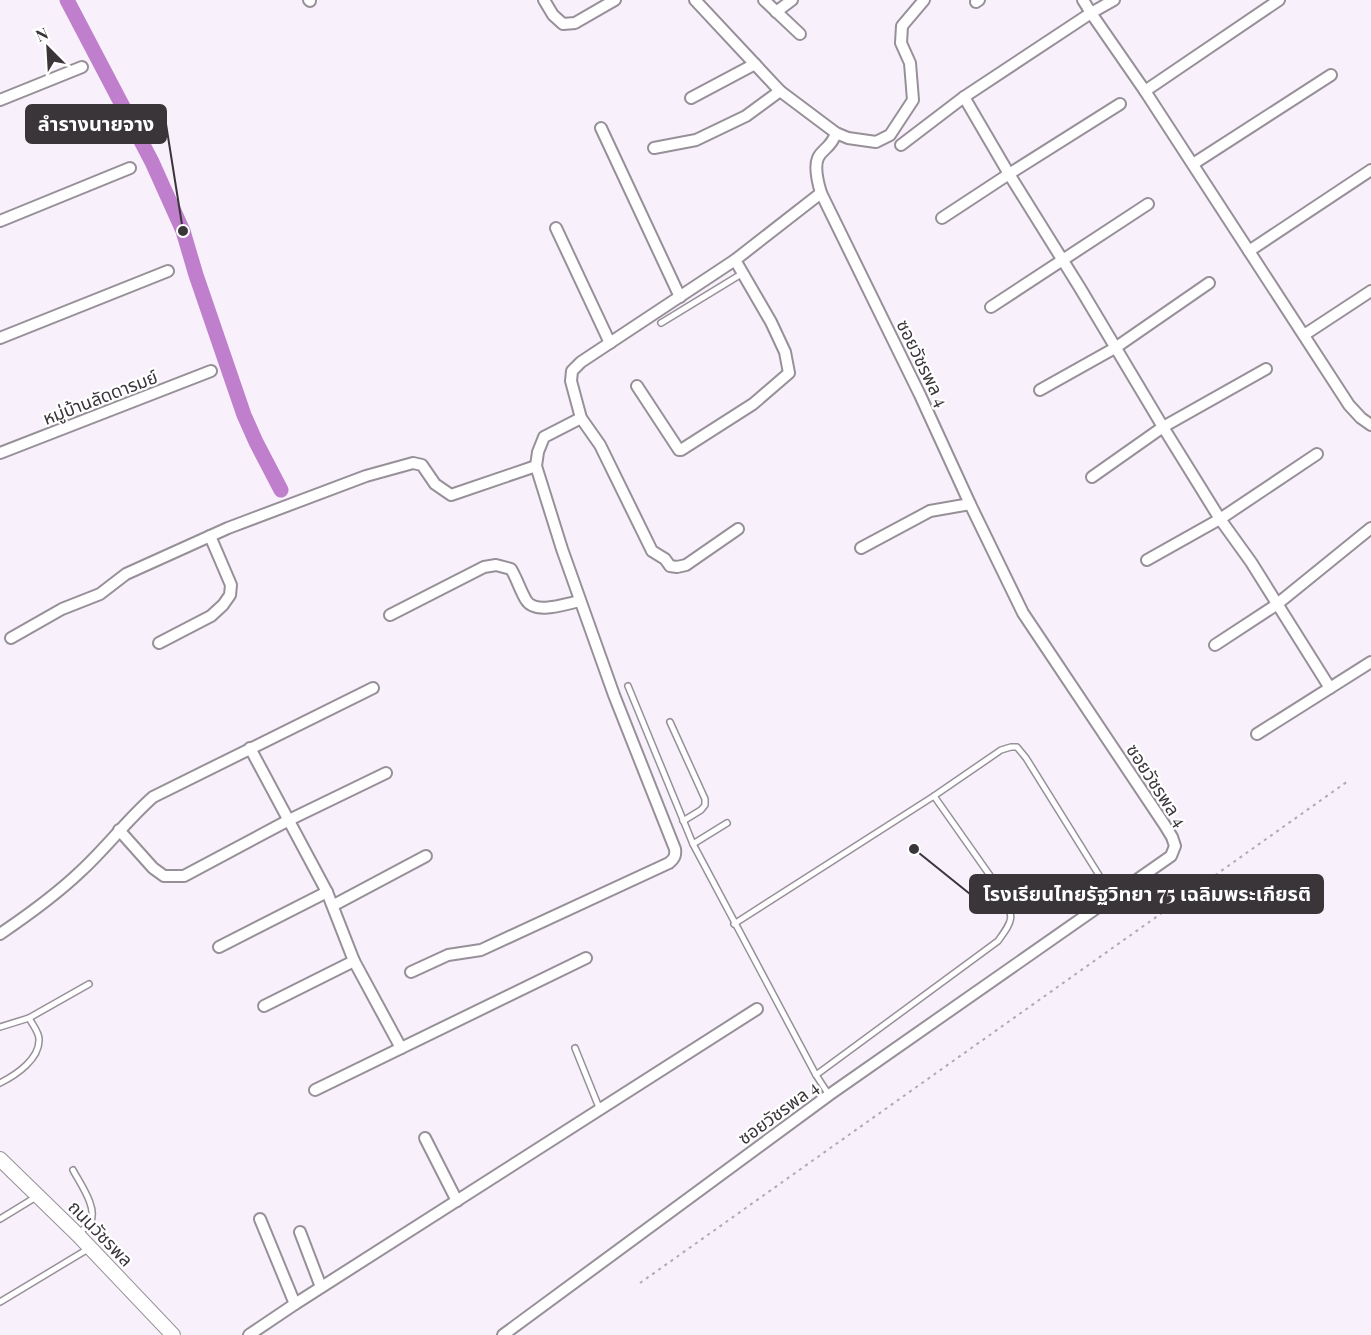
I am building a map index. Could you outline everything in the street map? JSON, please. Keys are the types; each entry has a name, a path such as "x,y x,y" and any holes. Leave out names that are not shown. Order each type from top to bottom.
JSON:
{"street":[{"path":"544,0 553,15 564,24 576,23 615,0"},
{"path":"695,0 780,91 836,134 876,142 890,135 913,100 910,63 901,43 902,26 924,0"},
{"path":"764,0 800,34"},
{"path":"776,12 792,0"},
{"path":"1083,0 1145,91 1349,405 1366,414 1371,425"},
{"path":"901,145 964,97 1114,0"},
{"path":"1145,91 1279,0"},
{"path":"691,98 755,64"},
{"path":"0,100 82,67"},
{"path":"1193,165 1331,75"},
{"path":"654,148 696,140 746,116 780,91"},
{"path":"964,97 1163,427 1330,688"},
{"path":"942,218 1120,104"},
{"path":"601,128 680,297"},
{"name":"ซอยวัชรพล 4","path":"503,1335 829,1095 1171,856 1175,846 1172,837 1023,613 821,193 817,178 818,158 834,141 836,134"},
{"path":"0,220 130,168"},
{"path":"1250,251 1371,170"},
{"path":"738,529 686,565 670,566 665,559 652,551 600,445 580,417 571,381 572,371 581,362 735,260 821,193"},
{"path":"991,306 1148,204"},
{"path":"556,228 610,343"},
{"path":"637,386 681,450 753,405 789,373 785,352 771,322 735,260"},
{"path":"0,338 168,271"},
{"path":"1040,390 1115,348 1209,283"},
{"path":"1304,335 1371,291"},
{"path":"1092,477 1163,427 1266,369"},
{"name":"หมู่บ้านลัดดารมย์","path":"0,453 212,371"},
{"path":"411,972 448,955 481,950 674,860 675,849 614,695 562,549 536,466 544,437 580,417"},
{"path":"1147,560 1220,519 1317,454"},
{"path":"11,638 62,609 100,594 126,574 228,528 366,476 413,463 422,465 435,484 451,495 536,466"},
{"path":"861,548 930,511 970,504"},
{"path":"1215,645 1276,605 1371,528"},
{"path":"159,643 211,616 230,595 231,585 210,536"},
{"path":"390,615 484,567 496,565 511,569 518,579 526,601 534,608 580,601"},
{"path":"1257,734 1371,662"},
{"path":"0,934 34,911 81,871 153,797 373,688"},
{"path":"250,748 334,905 354,961 401,1048"},
{"path":"119,830 158,872 164,876 184,876 289,820 386,773"},
{"path":"334,905 426,856"},
{"path":"219,947 327,892"},
{"path":"315,1090 586,958"},
{"path":"264,1006 354,961"},
{"path":"249,1335 757,1009"},
{"path":"425,1138 457,1201"},
{"name":"ถนนวัชรพล","path":"3,1165 78,1235 173,1335"},
{"path":"260,1219 295,1304"},
{"path":"300,1232 321,1287"}],"lane":[{"path":"661,323 743,273"},
{"path":"628,686 693,844 734,924 829,1095"},
{"path":"670,722 705,799 705,805 701,810 683,821"},
{"path":"734,924 934,796 1001,750 1011,747 1017,747 1026,758 1113,897"},
{"path":"816,1075 998,941 1009,926 1012,918 1003,894 934,796"},
{"path":"693,844 727,823"},
{"path":"0,1027 28,1017 88,984"},
{"path":"0,1083 12,1077 31,1060 38,1048 39,1036 28,1017"},
{"path":"574,1048 600,1110"},
{"path":"73,1170 93,1213 91,1221 78,1235"},
{"path":"0,1219 38,1196"},
{"path":"0,1302 90,1248"}],"path":[{"path":"640,1283 1348,781"}],"waterway":[{"path":"67,0 152,162 183,231 244,415 281,490"}],"place":[{"name":"ลำรางนายจาง","path":"183,231"},
{"name":"โรงเรียนไทยรัฐวิทยา 75 เฉลิมพระเกียรติ","path":"914,849"}]}
